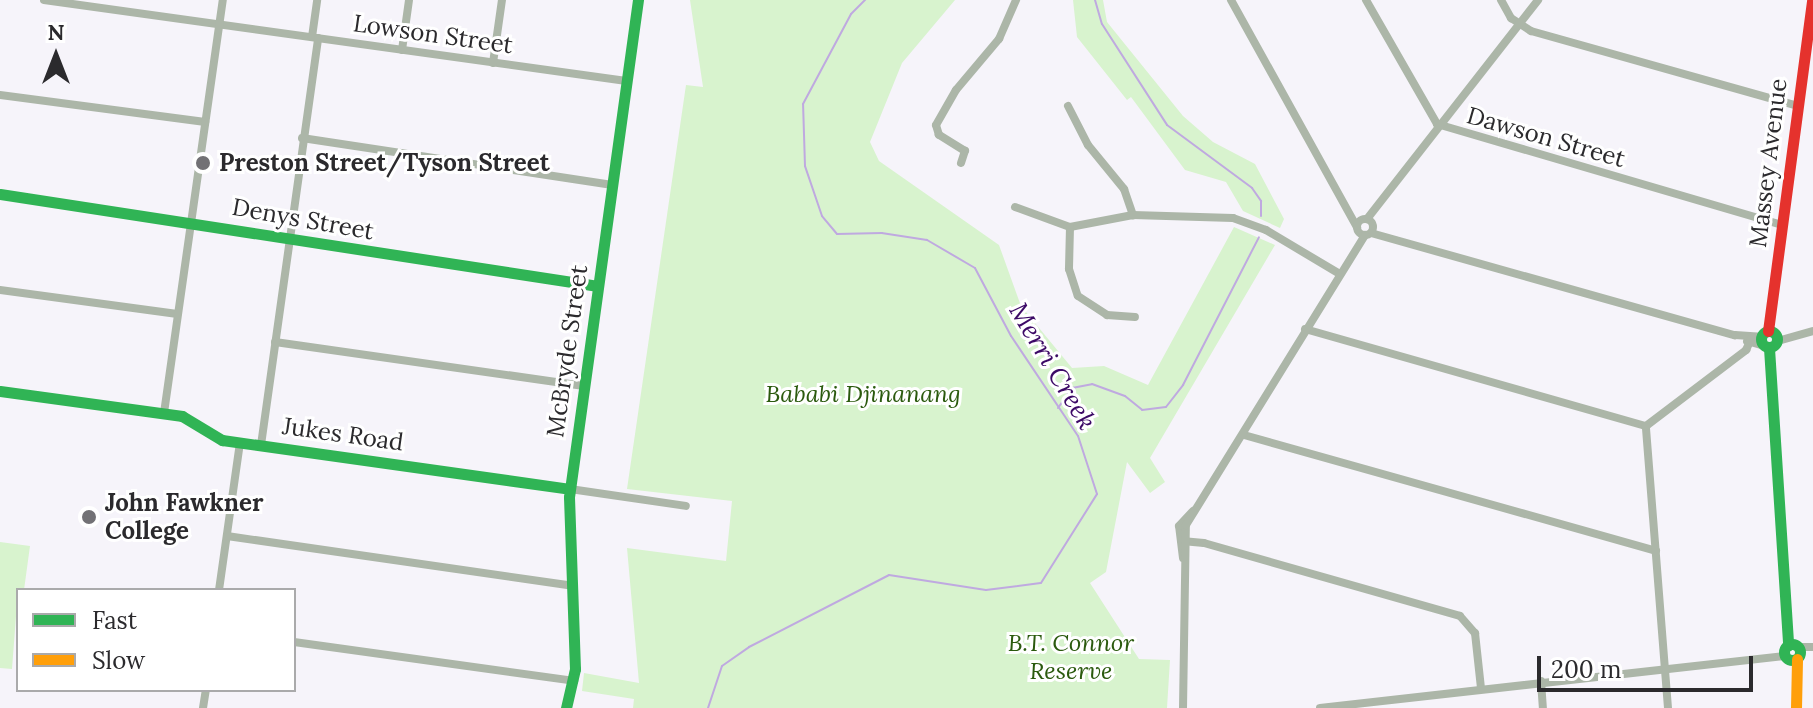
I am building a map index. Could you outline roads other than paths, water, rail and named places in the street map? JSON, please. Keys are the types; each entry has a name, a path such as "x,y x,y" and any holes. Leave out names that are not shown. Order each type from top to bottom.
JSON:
{"street":[{"name":"Lowson Street","path":"44,0 626,81"},
{"path":"121,11 123,0"},
{"path":"164,413 223,0"},
{"path":"261,445 315,38 317,0"},
{"path":"402,50 409,0"},
{"path":"493,63 502,0"},
{"name":"McBryde Street","path":"566,708 574,681 570,489 638,0"},
{"path":"961,163 966,151 939,135 936,125 956,90 999,39 1016,0"},
{"path":"1231,0 1347,210 1366,227 1758,339 1813,331"},
{"name":"Dawson Street","path":"1366,0 1431,118 1443,126 1782,225"},
{"path":"1501,0 1520,23 1798,106"},
{"path":"1176,708 1180,691 1186,525 1244,435 1366,227 1538,0"},
{"name":"Massey Avenue","path":"1796,708 1758,339 1782,225 1812,0"},
{"path":"0,95 205,122"},
{"path":"1068,106 1088,145 1124,189 1133,215"},
{"path":"302,138 612,185"},
{"name":"Denys Street","path":"0,194 190,220 289,242 598,286"},
{"path":"1015,207 1070,227 1133,215 1180,212 1247,221 1338,273"},
{"path":"1070,227 1069,269 1078,296 1107,315 1135,317"},
{"path":"0,290 177,314"},
{"path":"1305,329 1646,426"},
{"path":"1646,426 1758,339"},
{"path":"275,342 584,386"},
{"name":"Jukes Road","path":"0,391 187,417 216,438 686,506"},
{"path":"1646,426 1668,708"},
{"path":"1244,435 1656,551"},
{"path":"219,588 240,442"},
{"path":"227,536 572,586"},
{"path":"1185,541 1460,616 1475,633 1481,688"},
{"path":"296,642 574,681"},
{"path":"1320,708 1813,649"},
{"path":"1541,681 1543,708"},
{"path":"1180,691 1183,708"},
{"path":"1416,696 1417,708"}],"waterway":[{"name":"Merri Creek","path":"708,708 722,666 749,647 889,575 986,590 1041,583 1097,494 1078,436 1011,336 975,268 927,240 882,233 837,234 822,216 805,166 803,104 851,14 865,0"},
{"path":"1095,0 1102,24 1167,125 1252,188 1261,201 1261,216"},
{"path":"1058,408 1072,388 1092,384 1125,396 1142,410 1166,407 1183,385 1259,237"}],"place":[{"name":"Preston Street/Tyson Street","path":"203,163"},
{"name":"John Fawkner College","path":"89,517"}],"park label":[{"name":"Bababi Djinanang","path":"863,394"},
{"name":"B.T. Connor Reserve","path":"1071,657"}]}
